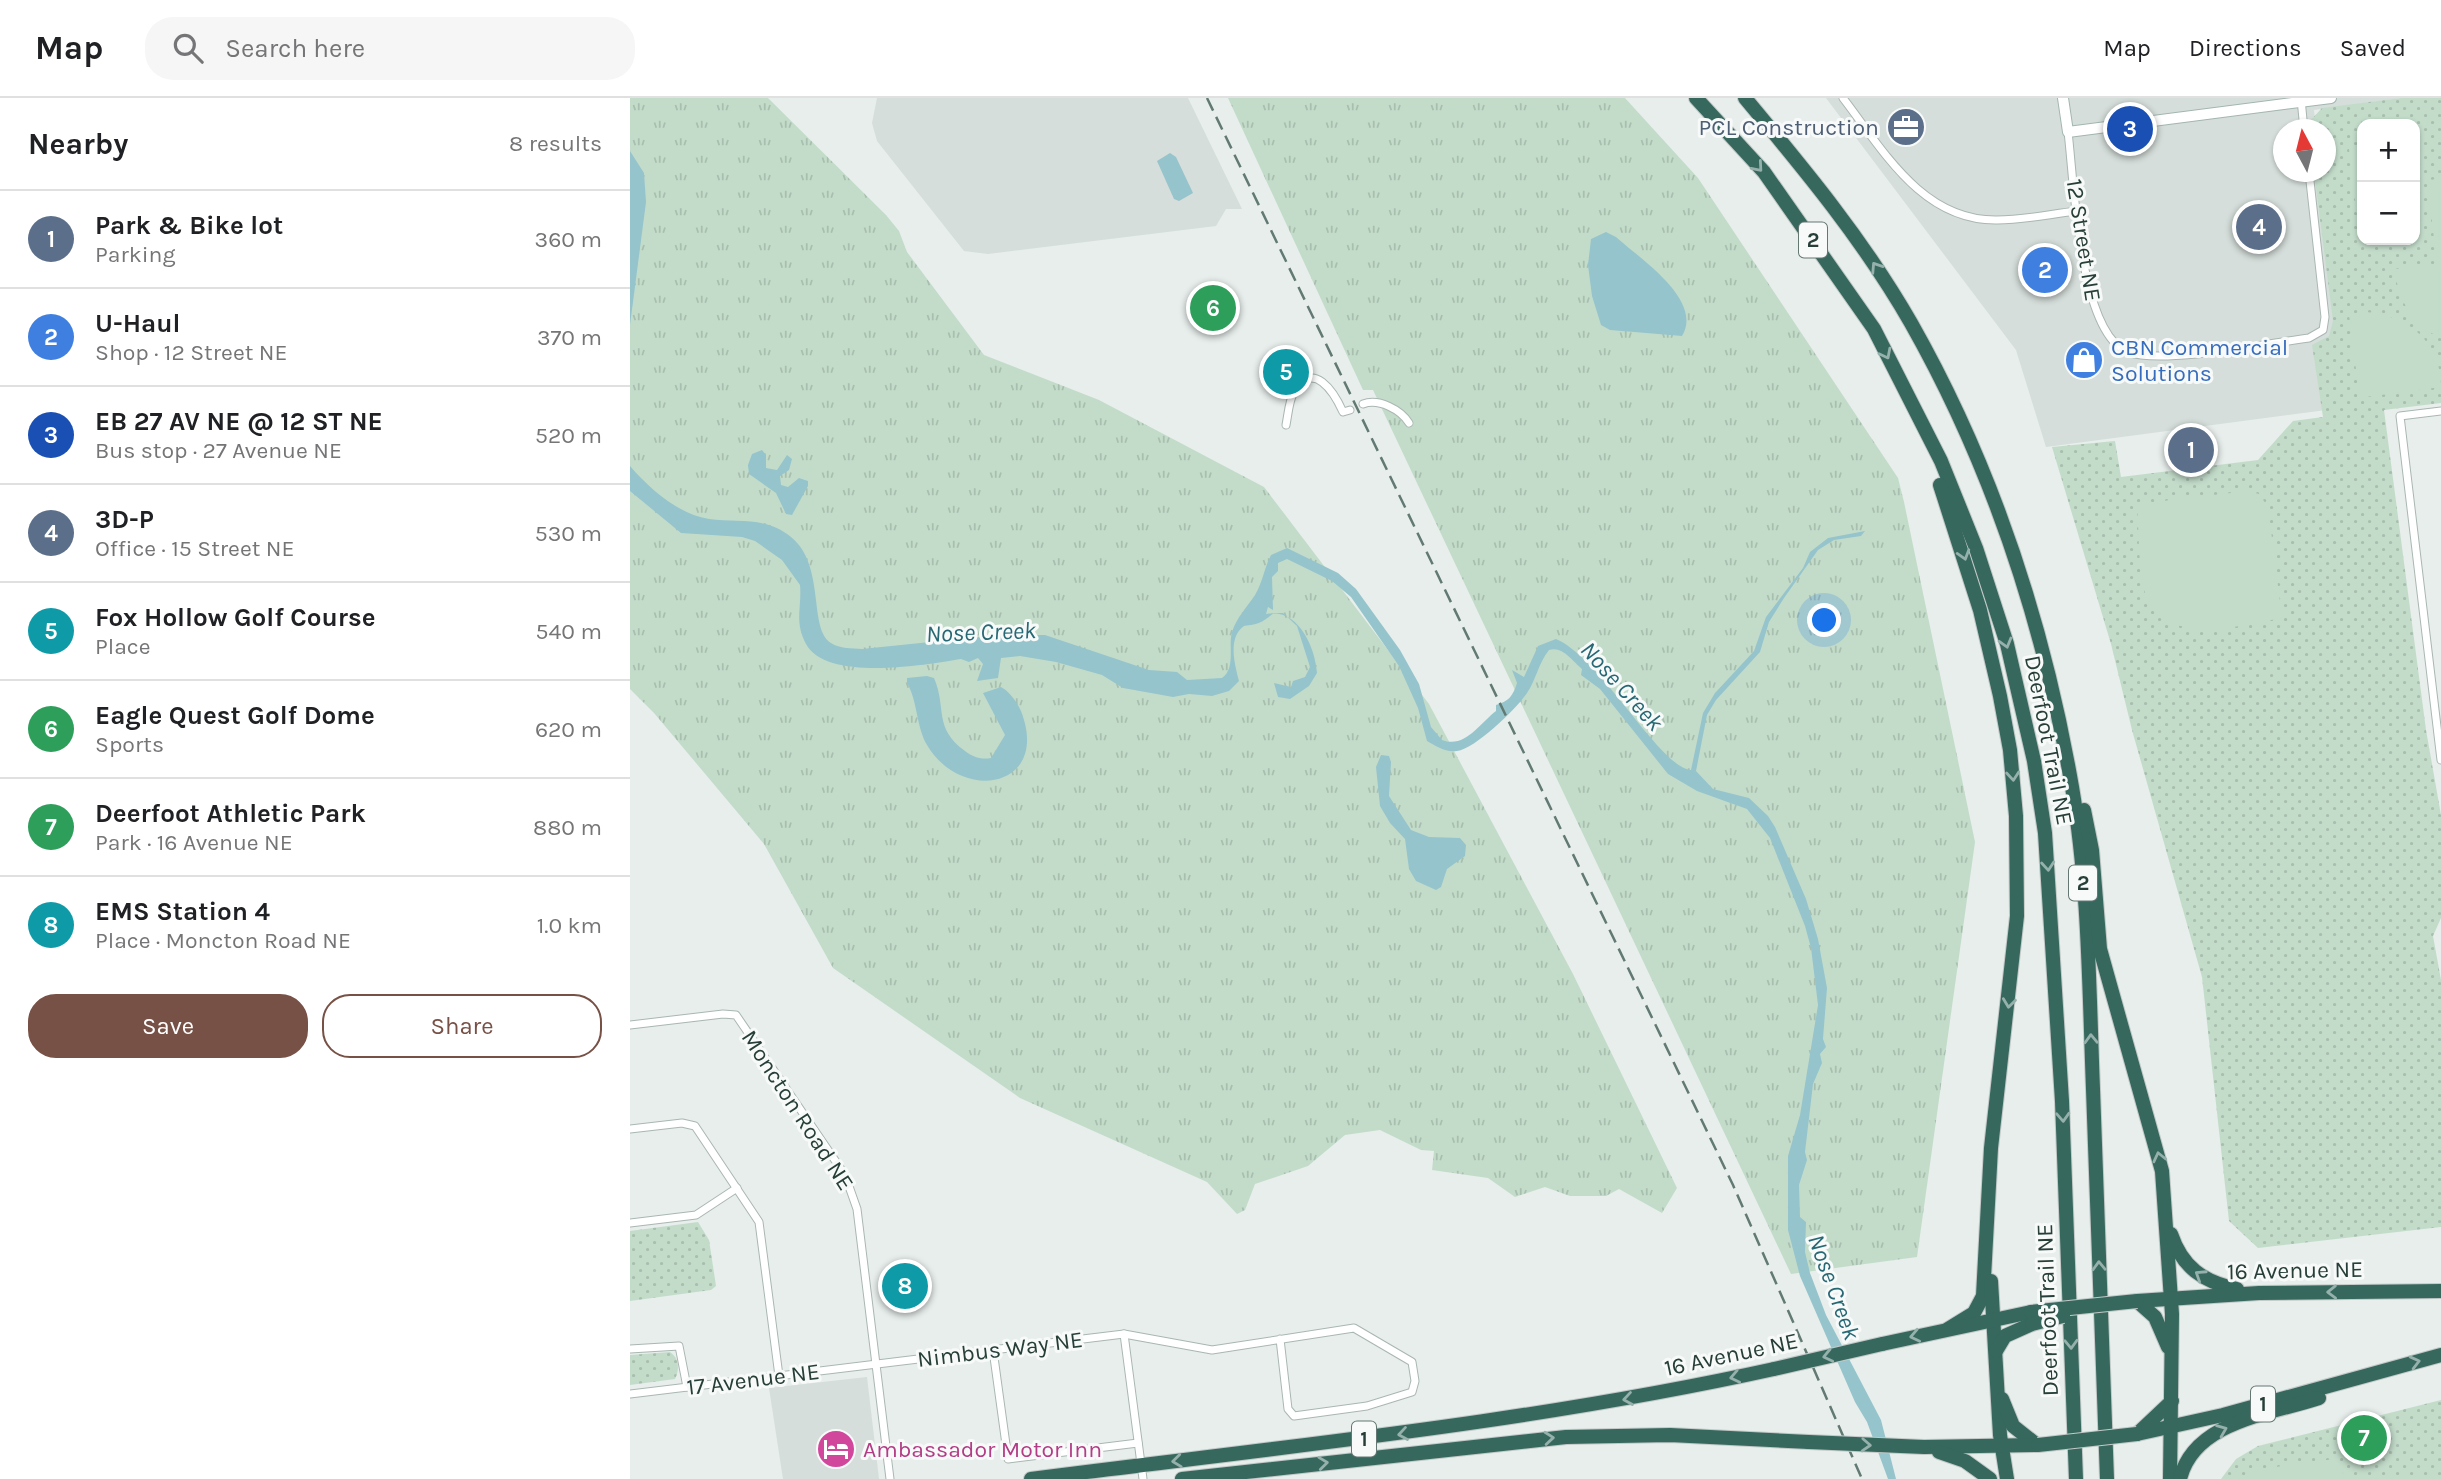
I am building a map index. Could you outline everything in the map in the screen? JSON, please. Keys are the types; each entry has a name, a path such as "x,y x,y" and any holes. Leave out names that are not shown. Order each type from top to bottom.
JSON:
{"highway":[{"name":"Deerfoot Trail NE","path":"1696,98 1764,172 1874,329 1941,461 1976,548 2007,643 2034,761 2045,833 2061,1077 2076,1479"},
{"name":"Deerfoot Trail NE","path":"1745,98 1826,196 1910,323 1970,442 2020,573 2043,651 2072,789 2088,938 2107,1479"},
{"path":"1755,98 1826,196"},
{"path":"1908,398 1954,522 1980,610 2010,750 2017,816 2017,916 1988,1200 1981,1303 1970,1317 1948,1329"},
{"path":"1951,403 1974,433 2007,511 2039,604 2092,850 2100,949 2152,1126 2162,1171 2171,1299 2170,1479"},
{"path":"1988,1200 2001,1447 2007,1479"},
{"path":"2167,1225 2182,1259 2202,1278 2259,1293"},
{"name":"16 Avenue NE","path":"1031,1479 1142,1472 1645,1396 1993,1319 2031,1318 2137,1301 2259,1293 2441,1291"},
{"path":"2137,1301 2155,1317 2171,1354"},
{"path":"1995,1352 2005,1336 2031,1318"},
{"name":"1","path":"1182,1479 1566,1437 1670,1436 1924,1447 2038,1445 2172,1428 2441,1355"},
{"path":"2180,1479 2194,1447 2213,1433 2338,1392 2353,1379"},
{"path":"1997,1388 2013,1426 2038,1445"},
{"path":"2137,1434 2172,1401"},
{"path":"1924,1447 1965,1461 1990,1479"}],"street":[{"path":"1845,98 1910,184 1947,208 1967,216 1994,220 2077,211"},
{"name":"12 Street NE","path":"2063,98 2086,278 2092,304 2109,338 2127,352 2177,355 2309,338 2323,330 2325,317 2310,182"},
{"path":"2068,132 2331,98"},
{"path":"2301,100 2303,119"},
{"path":"1286,425 1294,392 1308,379 1318,378 1330,387 1343,412 1350,410"},
{"path":"1363,404 1370,401 1403,413 1409,423"},
{"path":"2441,411 2400,416 2438,706 2441,760"},
{"name":"Moncton Road NE","path":"630,1025 723,1014 736,1015 840,1167 853,1192 890,1479"},
{"path":"630,1129 688,1123 695,1126 737,1188 761,1229 779,1376"},
{"path":"630,1223 696,1214 737,1188"},
{"name":"Nimbus Way NE","path":"876,1365 1124,1334 1212,1350 1280,1339 1354,1328 1412,1362 1415,1381 1412,1392 1367,1406 1294,1416 1289,1409 1280,1339"},
{"path":"1124,1334 1142,1472"},
{"path":"630,1349 679,1346 687,1387"},
{"path":"993,1350 1008,1459 1138,1443"},
{"name":"17 Avenue NE","path":"630,1394 876,1365"}],"shaded area":[{"path":"877,98 1188,98 1242,209 1226,209 1216,226 988,254 964,251 877,141 872,123"},
{"path":"1826,98 2402,98 2314,110 2315,119 2273,119 2273,182 2322,182 2349,407 2046,447 2016,350"},
{"path":"867,1377 879,1479 783,1479 769,1388"}],"green space":[{"path":"630,98 768,98 886,215 899,231 907,252 984,355 1099,400 1264,487 1429,704 1573,974 1677,1188 1662,1213 1619,1189 1606,1196 1570,1196 1545,1187 1515,1197 1488,1178 1432,1170 1434,1151 1421,1150 1380,1130 1345,1135 1308,1166 1255,1184 1245,1210 1237,1214 1207,1182 1020,1098 833,968 764,844 654,713 630,689"},
{"path":"1228,98 1625,98 1698,178 1898,478 1975,842 1917,1257 1791,1274 1373,390 1363,390"},
{"path":"2401,98 2441,98 2441,403 2384,410 2426,730 2441,815 2441,918 2433,936 2441,980 2441,1227 2258,1248 2229,1221 2202,977 2132,730 2111,644 2052,447 2115,441 2121,477 2258,460 2293,421 2323,417 2312,345 2329,336 2333,321 2315,182 2336,182 2336,119 2312,119 2322,108"},
{"path":"2357,148 2357,215 2349,149"},
{"path":"2441,179 2441,259 2436,255 2427,180"},
{"path":"2441,264 2441,338 2422,326 2408,310 2399,291 2395,269"},
{"path":"2365,312 2395,319 2419,334 2435,357 2441,387 2365,397 2359,393 2349,314"},
{"path":"2248,491 2259,494 2268,507 2282,618 2201,629 2181,626 2164,619 2151,605 2143,585 2137,504"},
{"path":"698,1222 709,1240 716,1286 711,1290 630,1301 630,1231"},
{"path":"670,1352 678,1364 675,1379 630,1385 630,1355"},
{"path":"2441,1400 2441,1479 2221,1479 2236,1459 2258,1446"},
{"path":"2334,1459 2341,1463 2344,1479 2254,1479 2254,1470"}],"water":[{"path":"630,151 644,173 646,202 630,325"},
{"path":"1170,153 1176,157 1193,193 1179,201 1174,199 1157,161"},
{"path":"1606,232 1616,237 1653,268 1677,294 1684,308 1686,322 1682,336 1610,330 1601,325 1592,296 1588,265 1591,239"},
{"path":"762,450 766,455 766,468 777,470 787,455 792,459 789,470 780,476 781,485 788,487 799,478 808,481 808,486 792,515 786,514 776,493 749,474 748,465 752,454"},
{"path":"630,466 656,492 686,512 709,519 762,523 791,537 802,549 809,563 824,636 838,646 862,649 998,635 1045,635 1149,670 1177,672 1187,680 1222,678 1229,669 1232,632 1237,622 1258,590 1271,555 1287,548 1338,573 1356,589 1400,650 1419,684 1431,727 1442,740 1458,741 1478,728 1496,711 1496,705 1512,695 1517,683 1512,670 1524,677 1538,646 1556,639 1592,667 1663,751 1678,765 1691,770 1703,713 1715,693 1754,651 1766,617 1803,568 1810,552 1828,538 1865,531 1861,536 1834,540 1818,550 1784,598 1769,622 1760,652 1716,700 1707,715 1696,771 1713,789 1749,798 1768,816 1806,899 1818,939 1827,988 1823,1039 1826,1047 1820,1054 1822,1063 1813,1084 1805,1152 1807,1160 1799,1185 1800,1217 1806,1222 1805,1252 1826,1315 1881,1420 1896,1479 1888,1479 1867,1422 1855,1402 1800,1276 1788,1230 1788,1156 1800,1115 1818,1005 1811,948 1805,926 1770,838 1747,809 1697,791 1668,774 1600,689 1581,675 1582,669 1567,655 1559,650 1549,650 1527,693 1505,718 1485,736 1465,748 1457,751 1445,750 1427,741 1418,708 1399,666 1351,597 1332,581 1287,559 1278,563 1278,571 1272,577 1273,610 1268,607 1266,614 1273,614 1254,625 1244,626 1235,637 1234,652 1239,681 1229,691 1212,696 1189,694 1173,697 1123,688 1102,675 1056,662 1020,656 1001,658 998,678 977,681 983,664 978,658 969,662 961,659 878,668 834,663 817,656 806,644 799,621 800,585 782,560 755,541 742,537 681,533 630,491"},
{"path":"1287,616 1302,630 1308,640 1317,673 1309,686 1290,699 1278,697 1274,683 1291,687 1293,681 1305,677 1310,667 1297,626"},
{"path":"907,678 934,678 938,689 942,717 948,734 965,751 980,758 991,758 1005,735 983,693 1001,687 1010,694 1021,711 1027,737 1024,757 1014,771 998,779 980,780 961,775 942,764 923,738 907,683"},
{"path":"1381,755 1389,756 1391,762 1389,796 1411,830 1429,837 1460,838 1466,845 1465,856 1447,869 1441,887 1436,890 1416,881 1409,869 1405,839 1390,823 1380,806 1376,767"}],"railway":[{"path":"1207,98 1733,1185 1862,1479"}],"place":[{"name":"PCL Construction","path":"1906,127"},
{"name":"EB 27 AV NE @ 12 ST NE","path":"2130,129"},
{"name":"3D-P","path":"2259,227"},
{"name":"U-Haul","path":"2045,270"},
{"name":"Eagle Quest Golf Dome","path":"1213,308"},
{"name":"CBN Commercial Solutions","path":"2084,360"},
{"name":"Fox Hollow Golf Course","path":"1286,372"},
{"name":"Park & Bike lot","path":"2191,450"},
{"name":"EMS Station 4","path":"905,1286"},
{"name":"Deerfoot Athletic Park","path":"2364,1438"},
{"name":"Ambassador Motor Inn","path":"836,1449"}],"water label":[{"name":"Nose Creek","path":"981,632"},
{"name":"Nose Creek","path":"1622,686"},
{"name":"Nose Creek","path":"1834,1287"}]}
